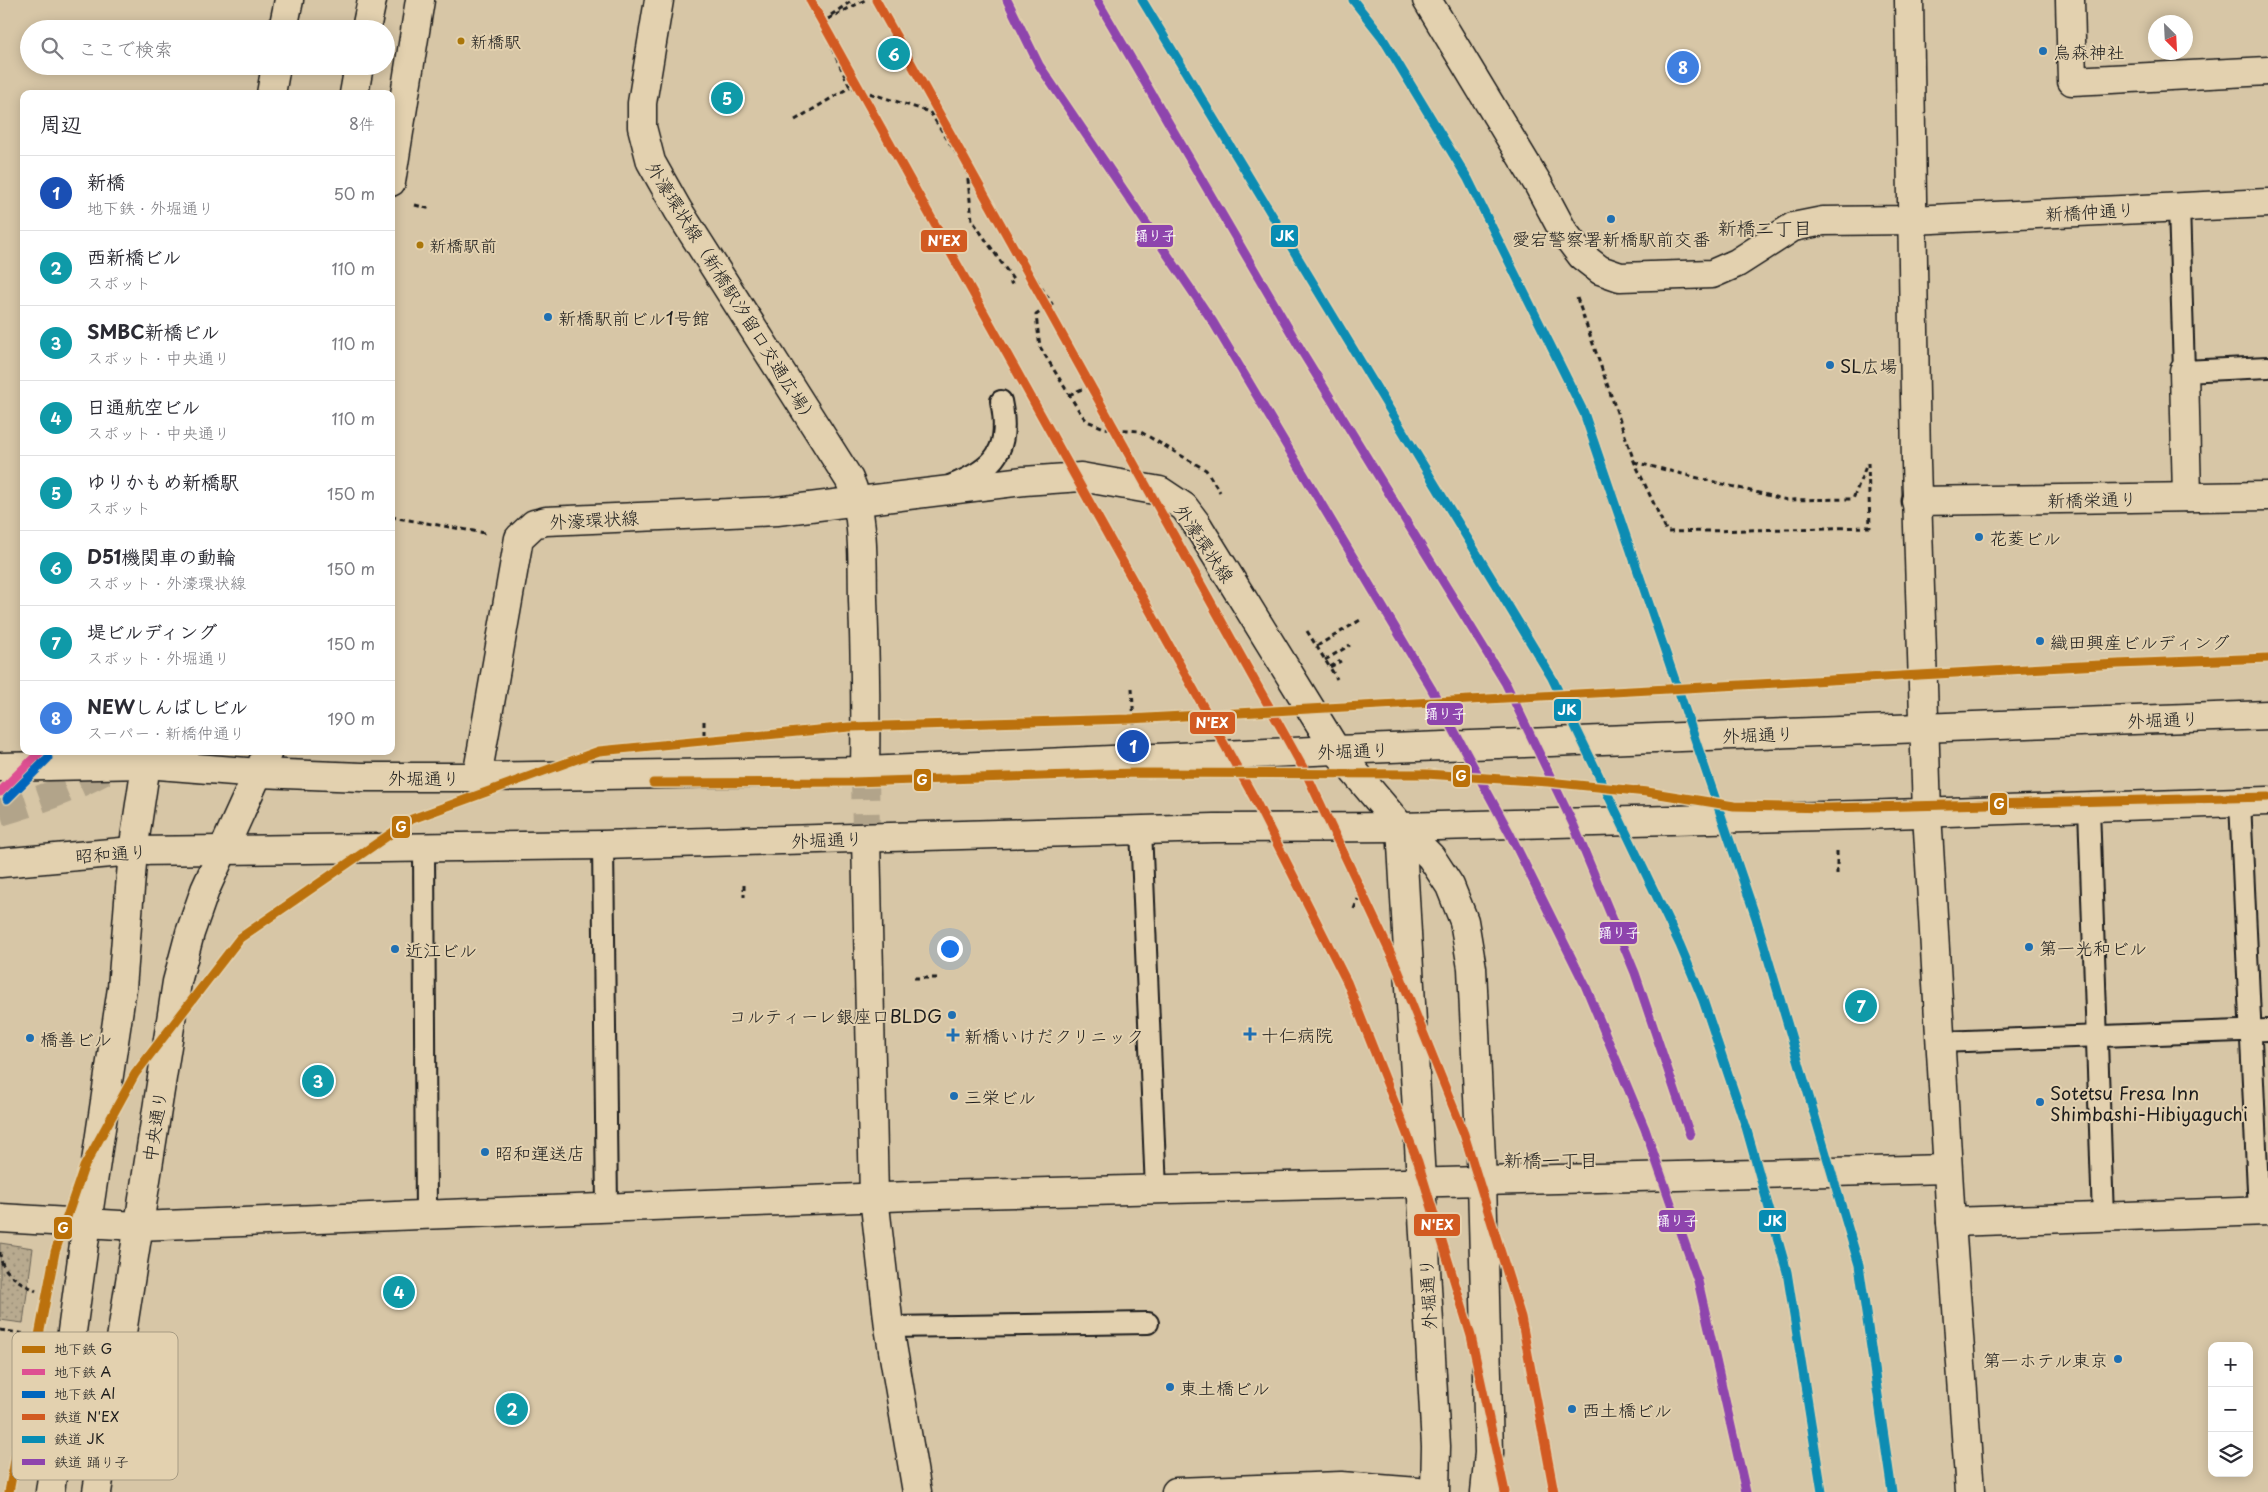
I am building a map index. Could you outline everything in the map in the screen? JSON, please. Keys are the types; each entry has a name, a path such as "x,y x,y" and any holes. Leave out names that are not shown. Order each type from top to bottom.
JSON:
{"main road":[{"path":"285,20 289,0"},
{"path":"368,20 372,0"},
{"path":"395,157 420,0"},
{"name":"外濠環状線（新橋駅汐留口交通広場）","path":"659,0 642,103 642,127 651,162 678,210 849,479 858,502"},
{"name":"新橋仲通り","path":"1427,0 1523,160 1563,231 1582,256 1600,270 1620,277 1712,274 1737,263 1793,227 1824,221 1912,220 2268,203"},
{"path":"1909,0 1916,501 1923,728 1950,1222 1970,1492"},
{"path":"2070,0 2072,81 2268,71"},
{"path":"272,90 274,75"},
{"path":"355,90 357,75"},
{"path":"2184,371 2187,498"},
{"name":"外濠環状線","path":"477,777 519,538 534,524 546,521 777,511 939,490 1082,477 1160,491 1184,507 1196,523 1336,750 1401,827"},
{"name":"新橋栄通り","path":"1916,501 2268,496"},
{"path":"858,502 865,665 865,771"},
{"name":"外堀通り","path":"264,762 362,777 865,771 1336,750 2268,715"},
{"path":"0,767 264,762"},
{"name":"中央通り","path":"121,1332 177,982 190,933 222,850 264,762"},
{"path":"72,1332 122,988 133,851 149,763"},
{"name":"外堀通り","path":"222,850 603,845 1141,829 1401,827 1927,813 2268,801"},
{"path":"1401,827 1431,857 1450,886 1464,921 1472,968 1482,1181 1489,1453 1485,1492"},
{"name":"外堀通り","path":"1401,827 1436,1446 1435,1492"},
{"path":"866,838 874,1197 889,1327 918,1492"},
{"name":"昭和通り","path":"0,863 133,851 222,850"},
{"path":"0,1218 137,1226 874,1197 1947,1169"},
{"path":"1950,1222 2264,1212"},
{"path":"1176,1492 1341,1486 1418,1492"}],"lane":[{"path":"2179,206 2184,371 2268,367"},
{"path":"939,490 969,478 991,463 1003,445 1005,420 1002,401"},
{"path":"2240,802 2260,1030 2264,1212"},
{"path":"2090,808 2103,1217"},
{"path":"1141,829 1146,887 1156,1190"},
{"path":"603,845 607,1208"},
{"path":"424,848 426,1215"},
{"path":"1940,1042 2260,1030"},
{"path":"889,1327 1148,1322"}],"path":[{"path":"809,0 850,87 930,112 1052,304 1036,316 1040,347 1087,421 1104,428 1139,431 1206,470 1222,495"},
{"path":"820,23 853,0"},
{"path":"820,23 865,0"},
{"path":"795,120 850,87"},
{"path":"967,170 972,220 1014,281 1010,284"},
{"path":"412,204 431,209"},
{"path":"1575,293 1634,462 1667,532 1870,527 1868,462 1853,499 1786,500 1634,462"},
{"path":"1069,395 1082,389"},
{"path":"395,518 486,533"},
{"path":"1317,646 1362,619"},
{"path":"1305,628 1339,682"},
{"path":"1325,660 1350,645"},
{"path":"1330,667 1341,661"},
{"path":"1132,688 1134,731"},
{"path":"704,721 704,739"},
{"path":"1837,851 1838,874"},
{"path":"744,885 744,897"},
{"path":"1354,909 1358,899"},
{"path":"914,978 940,978"},
{"path":"0,1251 0,1258 10,1276 36,1292"},
{"path":"0,1330 13,1332"}],"shaded area":[{"path":"0,1243 33,1248 23,1323 0,1320"}],"tunnel":[{"path":"0,812 64,790 124,760"},
{"path":"865,771 866,838"}],"metro line":[{"name":"G","path":"40,1332 55,1252 84,1167 135,1074 240,938 412,819 599,751 849,727 1129,719 2118,664 2268,658"},
{"name":"A","path":"0,792 37,755"},
{"name":"Al","path":"7,799 48,758"},
{"name":"G","path":"653,783 853,782 1135,773 1426,774 1548,782 1647,792 1734,806 1827,808 2268,797"},
{"name":"G","path":"9,1492 12,1476"}],"rail line":[{"name":"N'EX","path":"810,0 1253,796 1347,982 1418,1162 1471,1336 1505,1492"},
{"name":"N'EX","path":"876,0 1306,773 1396,965 1464,1134 1521,1317 1554,1492"},
{"name":"踊り子","path":"1007,0 1039,65 1213,322 1431,688 1510,834 1585,985 1645,1129 1698,1281 1746,1492"},
{"name":"踊り子","path":"1097,0 1304,355 1506,684 1574,826 1635,973 1690,1135"},
{"name":"JK","path":"1142,0 1552,678 1680,945 1703,1000 1746,1127 1787,1272 1822,1492"},
{"name":"JK","path":"1353,0 1382,37 1468,179 1584,413 1756,918 1859,1265 1892,1492"}],"place":[{"name":"新橋駅","path":"461,41"},
{"name":"烏森神社","path":"2043,51"},
{"name":"D51機関車の動輪","path":"894,54"},
{"name":"NEWしんばしビル","path":"1683,67"},
{"name":"ゆりかもめ新橋駅","path":"727,98"},
{"name":"愛宕警察署新橋駅前交番","path":"1611,219"},
{"name":"新橋駅前","path":"420,245"},
{"name":"新橋駅前ビル1号館","path":"548,317"},
{"name":"SL広場","path":"1830,365"},
{"name":"花菱ビル","path":"1979,537"},
{"name":"織田興産ビルディング","path":"2040,641"},
{"name":"新橋","path":"1133,746"},
{"name":"第一光和ビル","path":"2029,947"},
{"name":"近江ビル","path":"395,949"},
{"name":"堤ビルディング","path":"1861,1006"},
{"name":"コルティーレ銀座口BLDG","path":"952,1015"},
{"name":"十仁病院","path":"1250,1034"},
{"name":"新橋いけだクリニック","path":"953,1035"},
{"name":"橋善ビル","path":"30,1038"},
{"name":"SMBC新橋ビル","path":"318,1081"},
{"name":"三栄ビル","path":"954,1096"},
{"name":"Sotetsu Fresa Inn Shimbashi-Hibiyaguchi","path":"2040,1102"},
{"name":"昭和運送店","path":"485,1152"},
{"name":"日通航空ビル","path":"399,1292"},
{"name":"第一ホテル東京","path":"2118,1359"},
{"name":"東土橋ビル","path":"1170,1387"},
{"name":"西新橋ビル","path":"512,1409"},
{"name":"西土橋ビル","path":"1572,1409"}],"district":[{"name":"新橋二丁目","path":"1765,227"},
{"name":"新橋一丁目","path":"1551,1159"}]}
